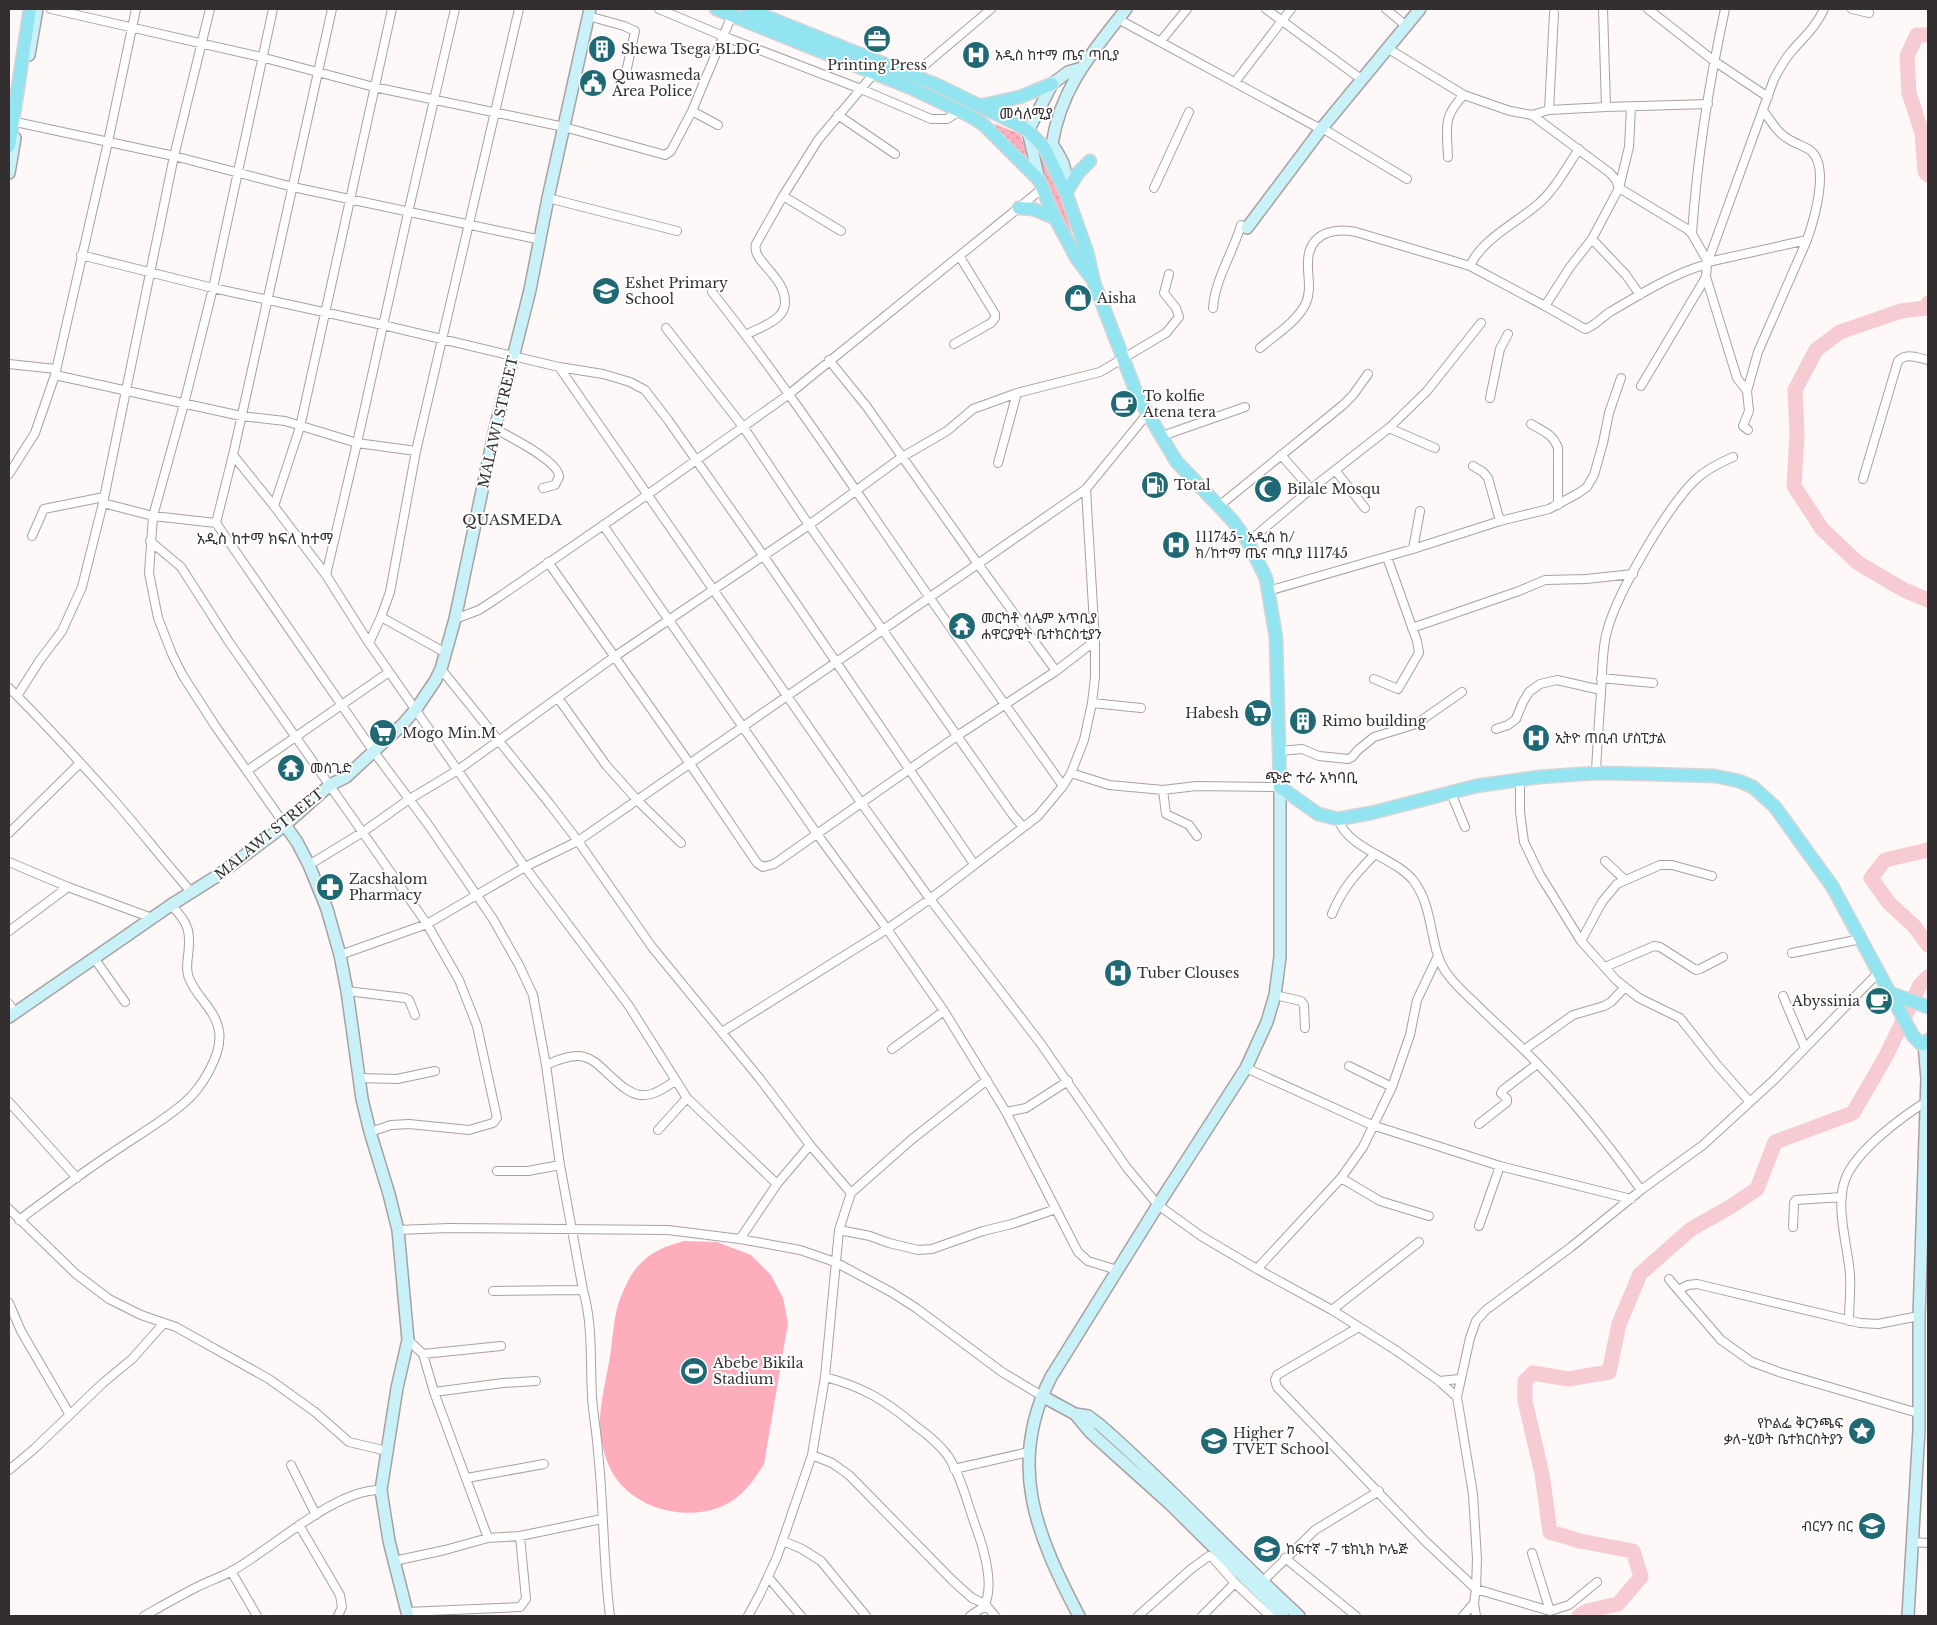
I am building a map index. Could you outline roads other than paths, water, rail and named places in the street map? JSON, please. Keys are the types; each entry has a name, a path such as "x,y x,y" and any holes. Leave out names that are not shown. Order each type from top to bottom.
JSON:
{"main road":[{"path":"9,146 30,9"},
{"path":"9,173 13,121 37,9"},
{"path":"716,9 878,69 913,76 1017,124 1028,131 1044,147 1065,190 1088,252 1093,280 1138,398 1176,461 1233,521 1248,542 1266,578 1276,638 1280,751 1280,957 1275,996 1262,1034 1246,1068 1117,1270 1051,1377 1042,1396 1031,1435 1029,1481 1035,1513 1049,1557 1079,1616"},
{"path":"747,9 878,69 984,125 1041,184"},
{"path":"1065,190 1064,163 1052,144 1060,111 1072,82 1126,9"},
{"path":"1359,78 1387,48 1413,9"},
{"path":"1244,226 1318,127 1403,24 1420,9"},
{"name":"MALAWI STREET","path":"11,1011 220,874 285,825 330,785 346,777 374,752 416,709 441,669 455,619 495,429 541,240 548,198 589,12"},
{"path":"979,106 1020,97 1052,84 1068,72 1082,68"},
{"path":"1052,84 1028,131 1041,184 1055,218 1077,260 1093,280"},
{"path":"965,114 1028,131"},
{"path":"1065,190 1090,161"},
{"path":"1019,208 1033,209 1055,218"},
{"path":"1280,787 1318,814 1338,819 1371,813 1476,786 1520,779 1596,773 1715,776 1739,781 1753,787 1775,807 1832,886 1878,973 1890,993 1902,1004 1913,1036 1921,1044 1926,1042 1928,1079 1926,1196 1919,1316 1918,1413 1924,1430 1908,1616"},
{"path":"285,825 297,842 309,865 327,910 340,956 347,991 359,1078 370,1132 398,1230 408,1340 397,1388 381,1490 394,1561 408,1614"},
{"path":"1902,1004 1928,1007"},
{"path":"1042,1396 1075,1414 1091,1433 1170,1504 1283,1616"},
{"path":"1239,1574 1262,1582 1299,1616"}],"street":[{"path":"51,9 261,57 374,87 564,127 668,155 692,111 732,14"},
{"path":"9,474 35,433 55,372 108,142 136,9"},
{"path":"18,696 40,660 62,631 78,600 82,587 103,500 174,156 210,9"},
{"path":"273,9 261,57 213,288 153,516 149,573 152,596 172,654 200,702 285,825"},
{"path":"332,9 268,300 216,523 374,752 408,800 427,822 507,943 533,995 546,1065 560,1165 583,1290 589,1310 592,1394 610,1616"},
{"path":"274,506 300,427 392,9"},
{"path":"326,576 382,325 456,9"},
{"path":"369,643 382,617 390,592 416,451 519,9"},
{"path":"659,9 723,36 861,89 931,119 948,119 965,114"},
{"path":"913,76 990,9"},
{"path":"1160,42 1187,9"},
{"path":"1266,9 1359,78"},
{"path":"1235,82 1291,9"},
{"path":"1386,9 1403,24"},
{"path":"1602,9 1606,107"},
{"path":"1648,9 1714,61 1768,97"},
{"path":"1692,234 1696,176 1714,61 1725,9"},
{"path":"1747,391 1737,378 1706,278 1707,263 1768,97 1782,65 1810,33 1824,9"},
{"path":"1852,9 1869,13"},
{"path":"589,12 635,31 627,68"},
{"path":"1550,110 1554,13"},
{"path":"1118,19 1318,127 1407,180"},
{"path":"1387,48 1464,95 1510,111 1532,115 1610,173 1616,180 1619,188 1687,229 1692,234 1707,263"},
{"path":"746,335 780,316 785,308 784,293 779,281 756,255 755,249 783,196 818,140 878,69"},
{"path":"1448,157 1448,118 1453,106 1464,95"},
{"path":"1532,115 1550,110 1708,104"},
{"path":"1545,306 1570,267 1592,239 1619,188 1629,147 1631,107"},
{"path":"692,111 718,125"},
{"path":"1154,188 1189,112"},
{"path":"1748,430 1743,426 1750,411 1747,391 1758,352 1807,240 1816,208 1821,174 1812,152 1790,141 1780,133 1764,112"},
{"path":"838,115 894,154"},
{"path":"13,121 174,156 293,187 408,213 541,240"},
{"path":"1470,266 1475,255 1483,247 1522,219 1539,203 1556,184 1579,149"},
{"path":"455,619 479,610 744,428 960,257 1019,208 1041,184"},
{"path":"783,196 841,231"},
{"path":"548,198 677,231"},
{"path":"1213,308 1214,293 1244,226"},
{"path":"1260,348 1286,326 1303,307 1308,296 1309,253 1317,239 1327,232 1344,230 1356,232 1470,266 1545,306 1585,330 1640,294 1687,270 1707,263 1807,240"},
{"path":"1592,239 1626,275 1640,294"},
{"path":"81,254 213,288 382,325 559,367 603,374 630,382 645,390 763,555 974,864"},
{"path":"954,344 991,323 995,318 995,314 960,257"},
{"path":"309,865 363,832 408,800 458,770 614,657 809,525 902,456 947,430 981,404 1100,372 1122,357 1166,333 1179,317 1178,311 1165,296 1163,290 1169,274"},
{"path":"1641,386 1706,278"},
{"path":"712,292 765,359 930,599 1064,786"},
{"path":"1248,542 1310,489 1389,428 1427,391 1481,323"},
{"path":"666,328 744,428 809,525 1023,827"},
{"path":"1490,398 1500,349 1508,334"},
{"path":"1863,479 1898,361 1902,357 1908,356 1928,360"},
{"path":"829,360 867,407 1056,670"},
{"path":"9,364 55,372 241,416 278,420 357,443 416,451"},
{"path":"559,367 862,804 930,899 1068,1081 1127,1168 1158,1205 1201,1236 1359,1327 1439,1381 1457,1397"},
{"path":"1219,506 1343,405 1368,374"},
{"path":"1268,592 1558,505 1587,487 1594,476 1609,413 1621,378"},
{"path":"998,464 1017,393"},
{"path":"1162,436 1245,407"},
{"path":"340,956 428,924 525,867 578,841 638,801 1086,490 1148,413"},
{"path":"1531,424 1549,434 1555,440 1558,448 1558,505"},
{"path":"1389,428 1435,448"},
{"path":"495,429 536,452 558,471 560,478 555,485 543,488"},
{"path":"233,455 326,576 369,643 525,867 629,1006 687,1098 777,1184"},
{"path":"1282,456 1310,489"},
{"path":"1596,773 1601,678 1606,639 1613,612 1672,510 1694,481 1710,468 1733,457"},
{"path":"1473,466 1483,472 1488,478 1500,521"},
{"path":"1335,470 1365,508"},
{"path":"722,1032 930,899 1038,816 1064,786 1084,740 1092,703 1095,641 1086,490"},
{"path":"32,536 44,509 103,500 153,516 216,523"},
{"path":"1413,549 1420,511"},
{"path":"603,525 816,834 887,928 944,1011 1006,1112 1081,1256 1088,1261 1117,1270"},
{"path":"150,541 181,567 229,642 295,738 428,924 459,980 476,1026 490,1084 496,1121 469,1130 409,1124 391,1125 370,1132"},
{"path":"1374,679 1398,688 1419,653 1419,648 1387,557"},
{"path":"548,562 757,863 762,867 774,864 957,736 1056,670 1095,641"},
{"path":"1412,628 1519,591 1545,580 1586,579 1634,574"},
{"path":"382,617 446,653"},
{"path":"441,669 499,739 578,841 652,948 722,1032 810,1145 851,1193"},
{"path":"248,770 389,672"},
{"path":"1601,678 1653,683"},
{"path":"1496,729 1508,726 1516,719 1529,692 1540,684 1557,680 1601,690"},
{"path":"9,688 44,722 114,800 148,843 192,893"},
{"path":"1280,751 1302,749 1319,756 1348,759 1374,737 1416,724 1462,692"},
{"path":"558,698 606,765 638,801 681,842"},
{"path":"1092,703 1141,708"},
{"path":"9,833 80,764"},
{"path":"1071,773 1109,785 1163,790 1196,786 1280,787"},
{"path":"1520,779 1520,812 1524,842 1540,875 1581,942 1625,987 1639,998 1680,1018 1750,1102"},
{"path":"1163,790 1166,814 1189,825 1197,836"},
{"path":"1451,792 1466,827"},
{"path":"1338,819 1346,832 1375,854 1406,873 1419,889 1430,918 1438,956 1445,970 1461,989 1563,1090 1602,1136 1641,1190"},
{"path":"1332,914 1340,895 1375,854"},
{"path":"1605,861 1625,880"},
{"path":"9,862 68,887 152,918"},
{"path":"1581,942 1602,902 1617,884 1660,865 1672,865 1712,876"},
{"path":"9,932 68,887"},
{"path":"19,1220 185,1103 212,1066 218,1051 219,1030 187,972 189,930 171,906"},
{"path":"1792,953 1861,939"},
{"path":"1605,967 1654,946 1660,947 1696,970 1723,957"},
{"path":"1257,1269 1341,1178 1363,1146 1392,1087 1410,1035 1417,1000 1438,956"},
{"path":"94,958 125,1002"},
{"path":"1476,1616 1474,1603 1477,1559 1473,1494 1457,1397 1470,1338 1480,1316 1541,1268 1571,1248 1641,1190 1703,1145 1806,1048 1878,973"},
{"path":"1524,1050 1573,1015 1604,1006 1625,987"},
{"path":"347,991 405,998 409,1000 416,1015"},
{"path":"1275,996 1302,1001 1304,1004 1305,1028"},
{"path":"1783,996 1806,1048"},
{"path":"892,1049 944,1011"},
{"path":"546,1065 566,1057 586,1057 596,1062 627,1090 642,1096 655,1093 676,1081"},
{"path":"1479,1124 1506,1102 1507,1099 1501,1093 1502,1090 1537,1064"},
{"path":"1349,1066 1392,1087"},
{"path":"1246,1068 1372,1125 1500,1166 1631,1198"},
{"path":"359,1078 398,1079 435,1071"},
{"path":"748,1616 768,1577 783,1541 812,1455 825,1377 834,1262 839,1230 851,1193 911,1140 987,1080"},
{"path":"1006,1112 1026,1108 1068,1081"},
{"path":"658,1130 687,1098"},
{"path":"1849,1321 1850,1274 1842,1197 1845,1181 1850,1170 1866,1151 1901,1118 1927,1101"},
{"path":"9,1102 77,1178"},
{"path":"740,1239 777,1184 810,1145"},
{"path":"497,1170 528,1171 560,1165"},
{"path":"1479,1226 1500,1166"},
{"path":"1341,1178 1380,1201 1429,1216"},
{"path":"1793,1227 1794,1203 1796,1200 1842,1197"},
{"path":"9,1209 93,1289 124,1308 164,1323 269,1379 307,1406 343,1438 353,1444 387,1451"},
{"path":"839,1230 870,1236 918,1250 932,1250 983,1231 1012,1224 1056,1209"},
{"path":"398,1230 488,1228 668,1230 740,1239 800,1250 834,1262 891,1292 916,1308 1002,1372 1042,1396"},
{"path":"1332,1310 1419,1242"},
{"path":"1670,1279 1722,1340 1752,1362 1779,1372 1918,1413"},
{"path":"1678,1290 1688,1285 1697,1284 1849,1321 1878,1324 1919,1316"},
{"path":"493,1291 583,1290"},
{"path":"9,1303 21,1331 70,1415"},
{"path":"9,1470 136,1355 164,1323"},
{"path":"1359,1327 1279,1373 1275,1380 1277,1387 1425,1541 1476,1589 1550,1611 1569,1605 1597,1582"},
{"path":"408,1340 417,1346 423,1354 434,1392 488,1538"},
{"path":"423,1354 501,1346"},
{"path":"825,1377 859,1387 891,1406 947,1455 986,1556 989,1593 986,1605 970,1616"},
{"path":"1439,1381 1460,1379"},
{"path":"434,1392 508,1382 536,1381"},
{"path":"954,1469 1029,1452"},
{"path":"812,1455 832,1463 849,1474 953,1581 972,1598 986,1605 995,1616"},
{"path":"467,1478 544,1464"},
{"path":"291,1465 316,1515"},
{"path":"144,1616 231,1571 316,1515 354,1495 381,1490"},
{"path":"1262,1582 1315,1530 1379,1491"},
{"path":"394,1561 446,1550 488,1538 520,1536 602,1518"},
{"path":"299,1525 340,1595 342,1607 338,1616"},
{"path":"408,1614 520,1606 526,1599 520,1536"},
{"path":"783,1541 802,1548 821,1561 866,1616"},
{"path":"1913,1542 1928,1543"},
{"path":"1532,1553 1550,1611"},
{"path":"1138,1616 1207,1556 1212,1557 1239,1574 1270,1616"},
{"path":"1285,1558 1356,1616"},
{"path":"231,1571 257,1616"},
{"path":"1202,1616 1239,1574"},
{"path":"768,1577 801,1616"},
{"path":"1463,1616 1474,1603"}],"waterway":[{"path":"1928,35 1917,35 1907,56 1909,93 1922,133 1925,172 1928,175"},
{"path":"1928,303 1925,308 1901,311 1840,332 1816,350 1795,390 1797,434 1794,486 1822,529 1858,563 1904,590 1928,600"},
{"path":"1928,850 1885,860 1871,878 1889,903 1914,926 1928,945"},
{"path":"1579,1616 1587,1611 1618,1604 1641,1577 1633,1551 1580,1541 1550,1532 1542,1474 1525,1401 1525,1381 1533,1373 1568,1379 1609,1372 1619,1324 1640,1274 1691,1229 1757,1189 1775,1142 1853,1113 1886,1056 1920,985 1928,977"}],"place":[{"name":"Printing Press","path":"877,39"},
{"name":"Shewa Tsega BLDG","path":"602,49"},
{"name":"አዲስ ከተማ ጤና ጣቢያ","path":"976,55"},
{"name":"Quwasmeda Area Police","path":"593,83"},
{"name":"Eshet Primary School","path":"606,291"},
{"name":"Aisha","path":"1078,298"},
{"name":"To kolfie Atena tera","path":"1124,404"},
{"name":"Total","path":"1155,485"},
{"name":"Bilale Mosqu","path":"1268,489"},
{"name":"111745- አዲስ ከ/ ክ/ከተማ ጤና ጣቢያ 111745","path":"1176,545"},
{"name":"መርካቶ ሳሌም አጥቢያ ሐዋርያዊት ቤተክርስቲያን","path":"962,626"},
{"name":"Habesh","path":"1258,713"},
{"name":"Rimo building","path":"1303,721"},
{"name":"Mogo Min.M","path":"383,733"},
{"name":"ኢትዮ ጠቢብ ሆስፒታል","path":"1536,738"},
{"name":"መስጊድ","path":"291,768"},
{"name":"Zacshalom Pharmacy","path":"330,887"},
{"name":"Tuber Clouses","path":"1118,973"},
{"name":"Abyssinia","path":"1879,1001"},
{"name":"Abebe Bikila Stadium","path":"694,1371"},
{"name":"የኮልፌ ቅርንጫፍ ቃለ-ሂወት ቤተክርስትያን","path":"1862,1431"},
{"name":"Higher 7 TVET School","path":"1214,1441"},
{"name":"ብርሃን በር","path":"1872,1526"},
{"name":"ከፍተኛ -7 ቴክኒክ ኮሌጅ","path":"1267,1549"}],"district":[{"name":"መሳለሚያ","path":"1026,114"},
{"name":"QUASMEDA","path":"512,520"},
{"name":"አዲስ ከተማ ክፍለ ከተማ","path":"265,539"},
{"name":"ጭድ ተራ አካባቢ","path":"1311,778"}]}
